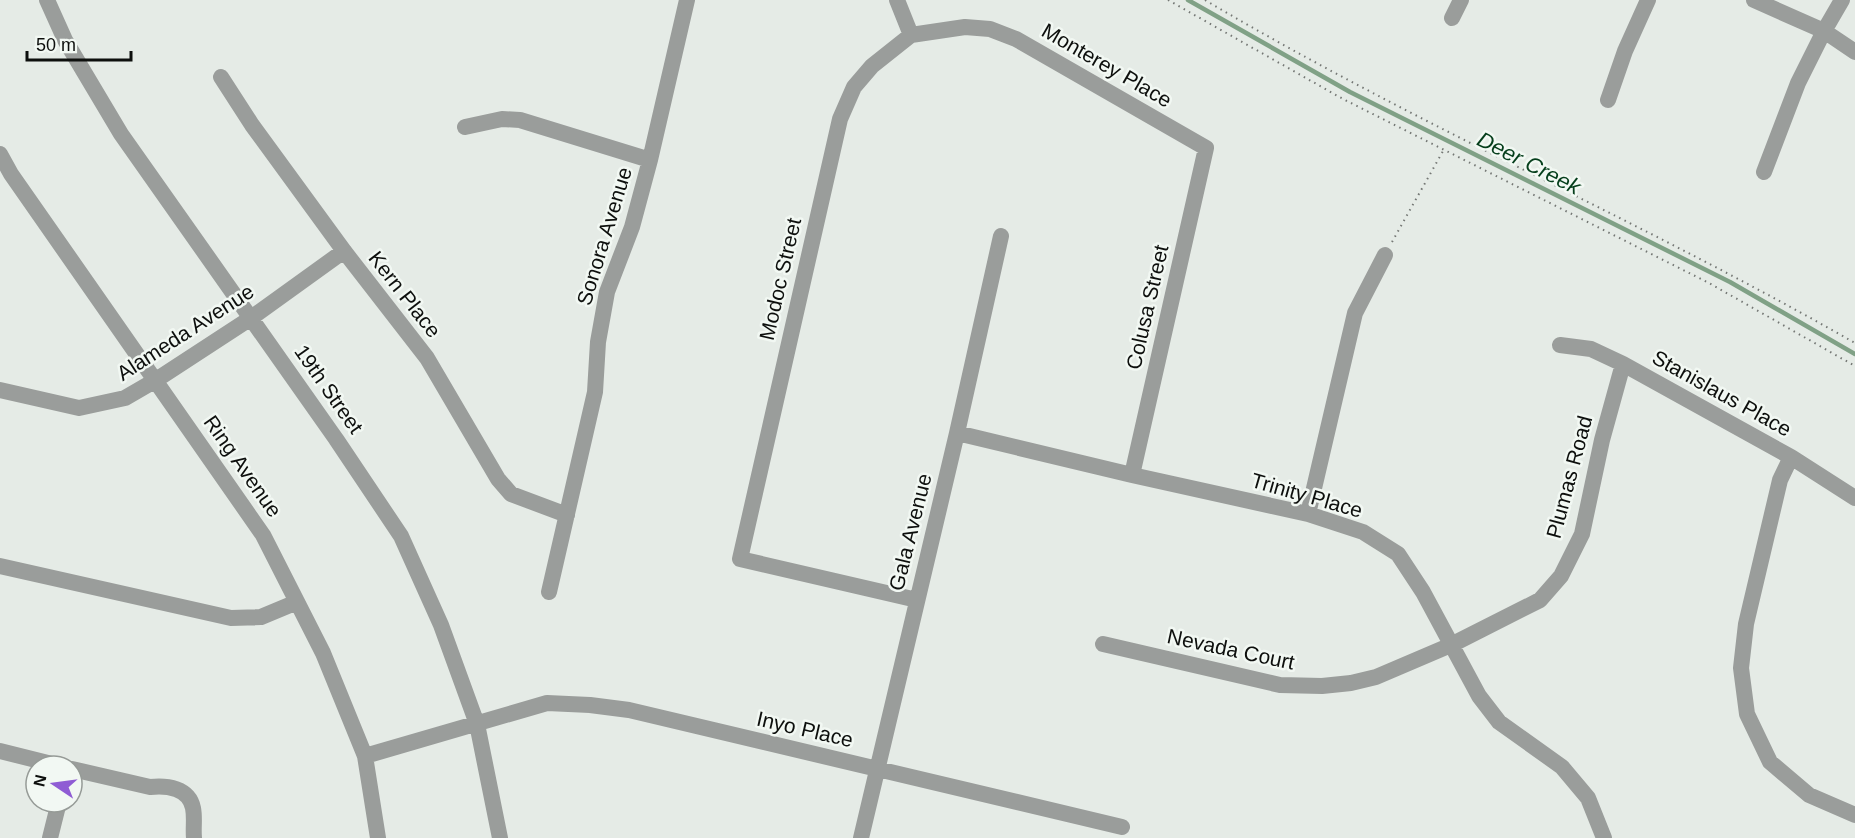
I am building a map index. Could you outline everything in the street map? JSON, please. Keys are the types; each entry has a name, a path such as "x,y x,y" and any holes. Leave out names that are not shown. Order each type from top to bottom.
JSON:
{"street":[{"name":"19th Street","path":"47,0 65,40 122,134 336,439 401,536 441,625 477,724 500,838"},
{"name":"Sonora Avenue","path":"549,592 595,392 598,342 607,292 632,227 687,0"},
{"path":"897,0 911,35"},
{"path":"1452,18 1461,0"},
{"path":"1608,100 1625,51 1648,0"},
{"path":"1754,0 1824,31 1855,52"},
{"path":"1764,172 1798,83 1842,0"},
{"name":"Monterey Place","path":"911,35 965,27 990,29 1016,39 1206,148"},
{"name":"Modoc Street","path":"911,35 872,66 854,87 840,119 740,559 917,600"},
{"name":"Kern Place","path":"221,77 252,125 344,251 427,358 498,479 511,494 567,515"},
{"path":"465,127 502,119 520,120 650,160"},
{"name":"Colusa Street","path":"1132,476 1206,148"},
{"name":"Ring Avenue","path":"0,154 10,174 263,535 323,653 365,756 378,838"},
{"name":"Gala Avenue","path":"861,838 1001,236"},
{"name":"Alameda Avenue","path":"0,390 79,408 125,398 251,318 344,251"},
{"path":"1308,514 1354,313 1384,255"},
{"name":"Stanislaus Place","path":"1560,345 1592,349 1623,364 1791,457 1855,498"},
{"name":"Plumas Road","path":"1451,645 1540,600 1561,576 1582,534 1602,441 1623,364"},
{"name":"Trinity Place","path":"957,433 1132,476 1308,514 1362,532 1398,554 1423,592 1479,696 1498,722 1562,767 1588,798 1604,838"},
{"path":"1791,457 1780,480 1746,624 1741,668 1747,714 1770,762 1809,795 1855,815"},
{"path":"0,566 231,618 261,617 297,602"},
{"name":"Nevada Court","path":"1103,644 1280,685 1302,687 1351,683 1376,677 1451,645"},
{"name":"Inyo Place","path":"365,756 547,703 590,705 629,710 1122,827"},
{"path":"0,751 24,757"},
{"path":"84,772 150,787 162,785 175,788 188,796 193,809 194,838"},
{"path":"50,838 55,814"}],"path":[{"path":"1168,0 1343,99 1709,284 1855,366"},
{"path":"1205,0 1341,76 1708,261 1855,344"},
{"path":"1384,255 1444,150"}],"waterway":[{"name":"Deer Creek","path":"1188,0 1350,92 1730,282 1855,354"}]}
